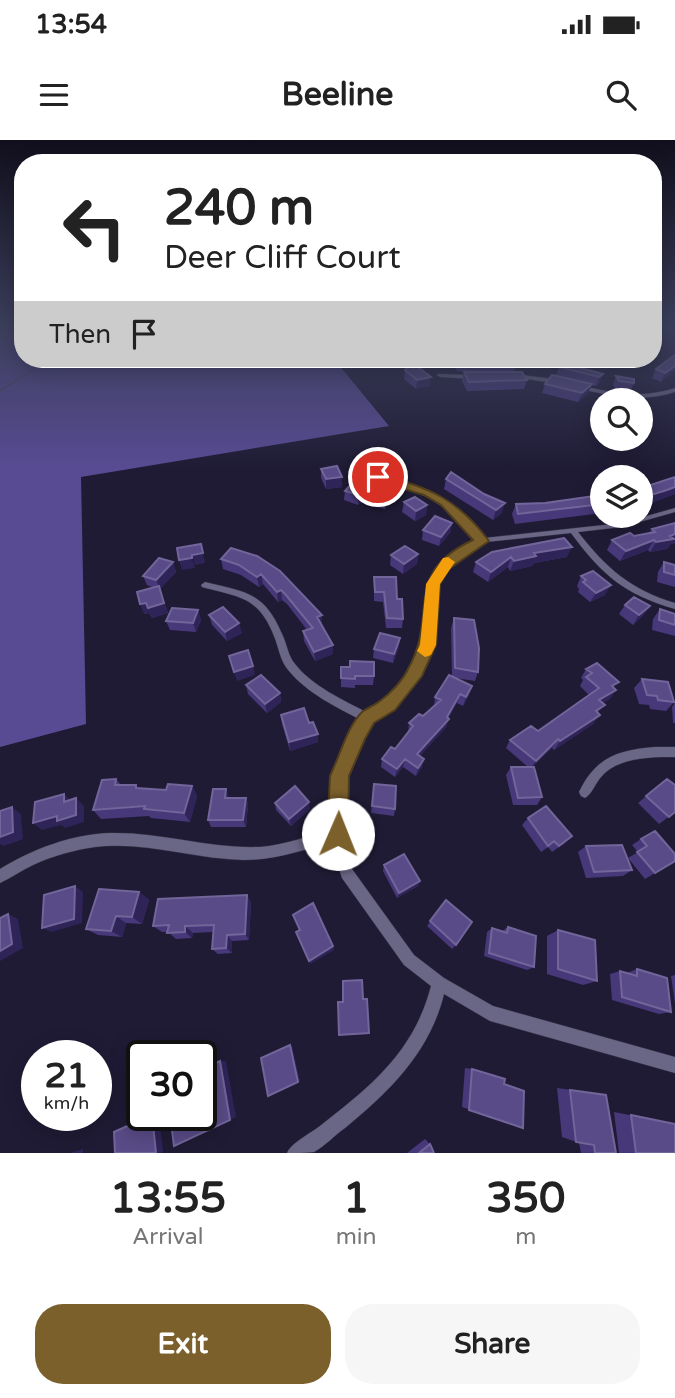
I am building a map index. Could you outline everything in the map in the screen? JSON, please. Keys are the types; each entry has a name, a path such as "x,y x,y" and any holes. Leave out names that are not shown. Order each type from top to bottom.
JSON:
{"street":[{"path":"440,375 479,377"},
{"path":"501,377 542,378 627,396 655,396 675,390"},
{"path":"361,474 399,481 428,492 446,503 482,541"},
{"path":"675,510 636,523 482,541 463,550 443,566 433,584 428,645 414,676 388,705 368,718 339,776 338,834 339,850 347,873 409,960 439,983 490,1013 675,1065"},
{"path":"575,532 595,561 615,579 643,596 675,606"},
{"path":"205,585 237,593 261,603 274,624 285,658 292,668 308,682 368,718"},
{"path":"585,792 598,771 612,764 648,752 675,751"},
{"path":"0,876 19,864 52,851 89,843 124,839 208,852 262,853 338,834"},
{"path":"296,1153 376,1093 401,1064 417,1044 436,1001 439,983"}],"shaded area":[{"path":"0,373 346,373 389,426 81,477 86,724 0,747"}],"building":[{"path":"409,373 426,373 431,377 417,380"},
{"path":"465,373 523,373 527,380 469,382"},
{"path":"584,373 603,374 599,377"},
{"path":"552,375 592,384 582,393 545,384"},
{"path":"616,376 634,379 634,383 619,381"},
{"path":"337,466 342,477 326,479 321,469"},
{"path":"451,472 484,494 505,503 496,510 446,479"},
{"path":"675,477 675,487 653,494 653,484"},
{"path":"352,483 366,488 359,495 345,491"},
{"path":"378,487 391,491 386,499 373,496"},
{"path":"415,497 427,505 416,511 404,502"},
{"path":"590,497 590,505 518,514 516,504"},
{"path":"435,516 452,523 441,537 423,530"},
{"path":"675,523 675,534 670,536 674,539 654,540 626,551 612,540 630,533 634,536 655,532 652,529"},
{"path":"564,538 572,547 534,553 536,556 514,561 511,557 491,572 476,562 492,552"},
{"path":"201,544 203,553 179,560 177,548"},
{"path":"405,546 418,554 404,564 391,555"},
{"path":"231,548 257,556 280,571 322,615 317,617 333,645 314,652 303,631 313,628 281,590 277,592 261,574 257,577 239,565 221,559"},
{"path":"159,558 173,562 156,580 143,576"},
{"path":"664,562 675,565 675,575 664,572"},
{"path":"593,571 611,585 596,593 583,582 586,580 581,576"},
{"path":"374,577 396,577 397,599 402,599 403,619 387,618 384,592 375,592"},
{"path":"159,586 164,603 148,608 146,603 140,604 137,592"},
{"path":"634,597 650,606 639,615 625,605"},
{"path":"223,607 239,623 225,632 209,615"},
{"path":"172,608 198,610 193,623 166,621"},
{"path":"660,609 675,614 675,625 659,620"},
{"path":"454,618 474,620 479,648 478,672 455,668"},
{"path":"380,633 400,638 394,654 374,649"},
{"path":"248,650 253,666 234,672 229,656"},
{"path":"350,661 374,662 374,676 341,678 341,667 350,667"},
{"path":"597,663 619,682 612,686 616,690 599,700 605,705 596,711 600,715 560,741 558,739 536,761 510,740 531,726 538,731 599,688 586,677 592,673 586,669"},
{"path":"261,675 280,693 265,704 246,685"},
{"path":"449,675 472,686 466,697 460,694 447,717 449,719 417,754 424,759 418,768 405,759 397,769 382,759 391,747 395,749 413,726 409,723 419,714 423,716 441,700 435,697"},
{"path":"642,679 668,682 674,702 647,695"},
{"path":"304,708 309,723 313,722 318,734 289,742 281,715"},
{"path":"511,767 534,767 542,797 518,798"},
{"path":"116,779 115,785 136,785 136,788 166,790 168,784 192,786 184,813 144,809 145,806 93,810 102,780"},
{"path":"667,779 675,785 675,812 669,817 646,796"},
{"path":"374,784 396,786 395,809 372,806"},
{"path":"295,786 309,802 289,819 275,803"},
{"path":"213,789 226,789 225,798 246,798 243,820 208,820"},
{"path":"64,794 64,802 76,798 76,815 57,821 57,816 33,823 35,802"},
{"path":"546,806 572,836 559,846 554,841 548,846 528,818"},
{"path":"12,807 13,832 0,837 0,811"},
{"path":"655,831 675,854 675,861 655,873 637,852 647,846 641,839"},
{"path":"622,845 632,870 594,872 586,846"},
{"path":"404,854 420,881 399,893 384,865"},
{"path":"75,886 74,919 42,928 44,895"},
{"path":"99,889 139,892 132,917 116,916 111,931 86,929"},
{"path":"247,895 245,934 227,935 226,948 212,949 214,925 185,926 185,932 167,933 169,925 153,926 158,899"},
{"path":"446,900 472,922 456,945 430,921"},
{"path":"313,903 333,946 309,961 296,932 300,930 293,915"},
{"path":"8,914 12,944 0,951 0,918"},
{"path":"508,927 536,936 534,967 489,953 492,928 507,933"},
{"path":"558,930 595,940 597,981 558,969"},
{"path":"637,969 667,978 671,1012 622,997 620,971 637,976"},
{"path":"362,980 363,999 367,999 369,1033 339,1035 338,1002 343,1002 343,981"},
{"path":"290,1045 298,1082 268,1096 261,1058"},
{"path":"220,1061 230,1120 217,1126 217,1062"},
{"path":"472,1069 505,1079 504,1084 524,1091 523,1128 469,1110"},
{"path":"570,1090 606,1095 616,1153 595,1153 594,1145 576,1142"},
{"path":"631,1115 675,1124 675,1153 636,1153"},
{"path":"126,1127 126,1131 154,1131 156,1153 115,1153 114,1132"},
{"path":"172,1131 206,1131 174,1146"},
{"path":"430,1144 434,1153 419,1153"}],"waterway":[{"path":"0,391 27,373"}],"slow traffic":[{"path":"425,651 428,645 433,584 448,562"}],"route":[{"path":"338,834 339,776 358,734 368,718 388,705 414,676 428,645 433,584 443,566 463,550 482,541 446,503 428,492 399,481 378,477"}]}
